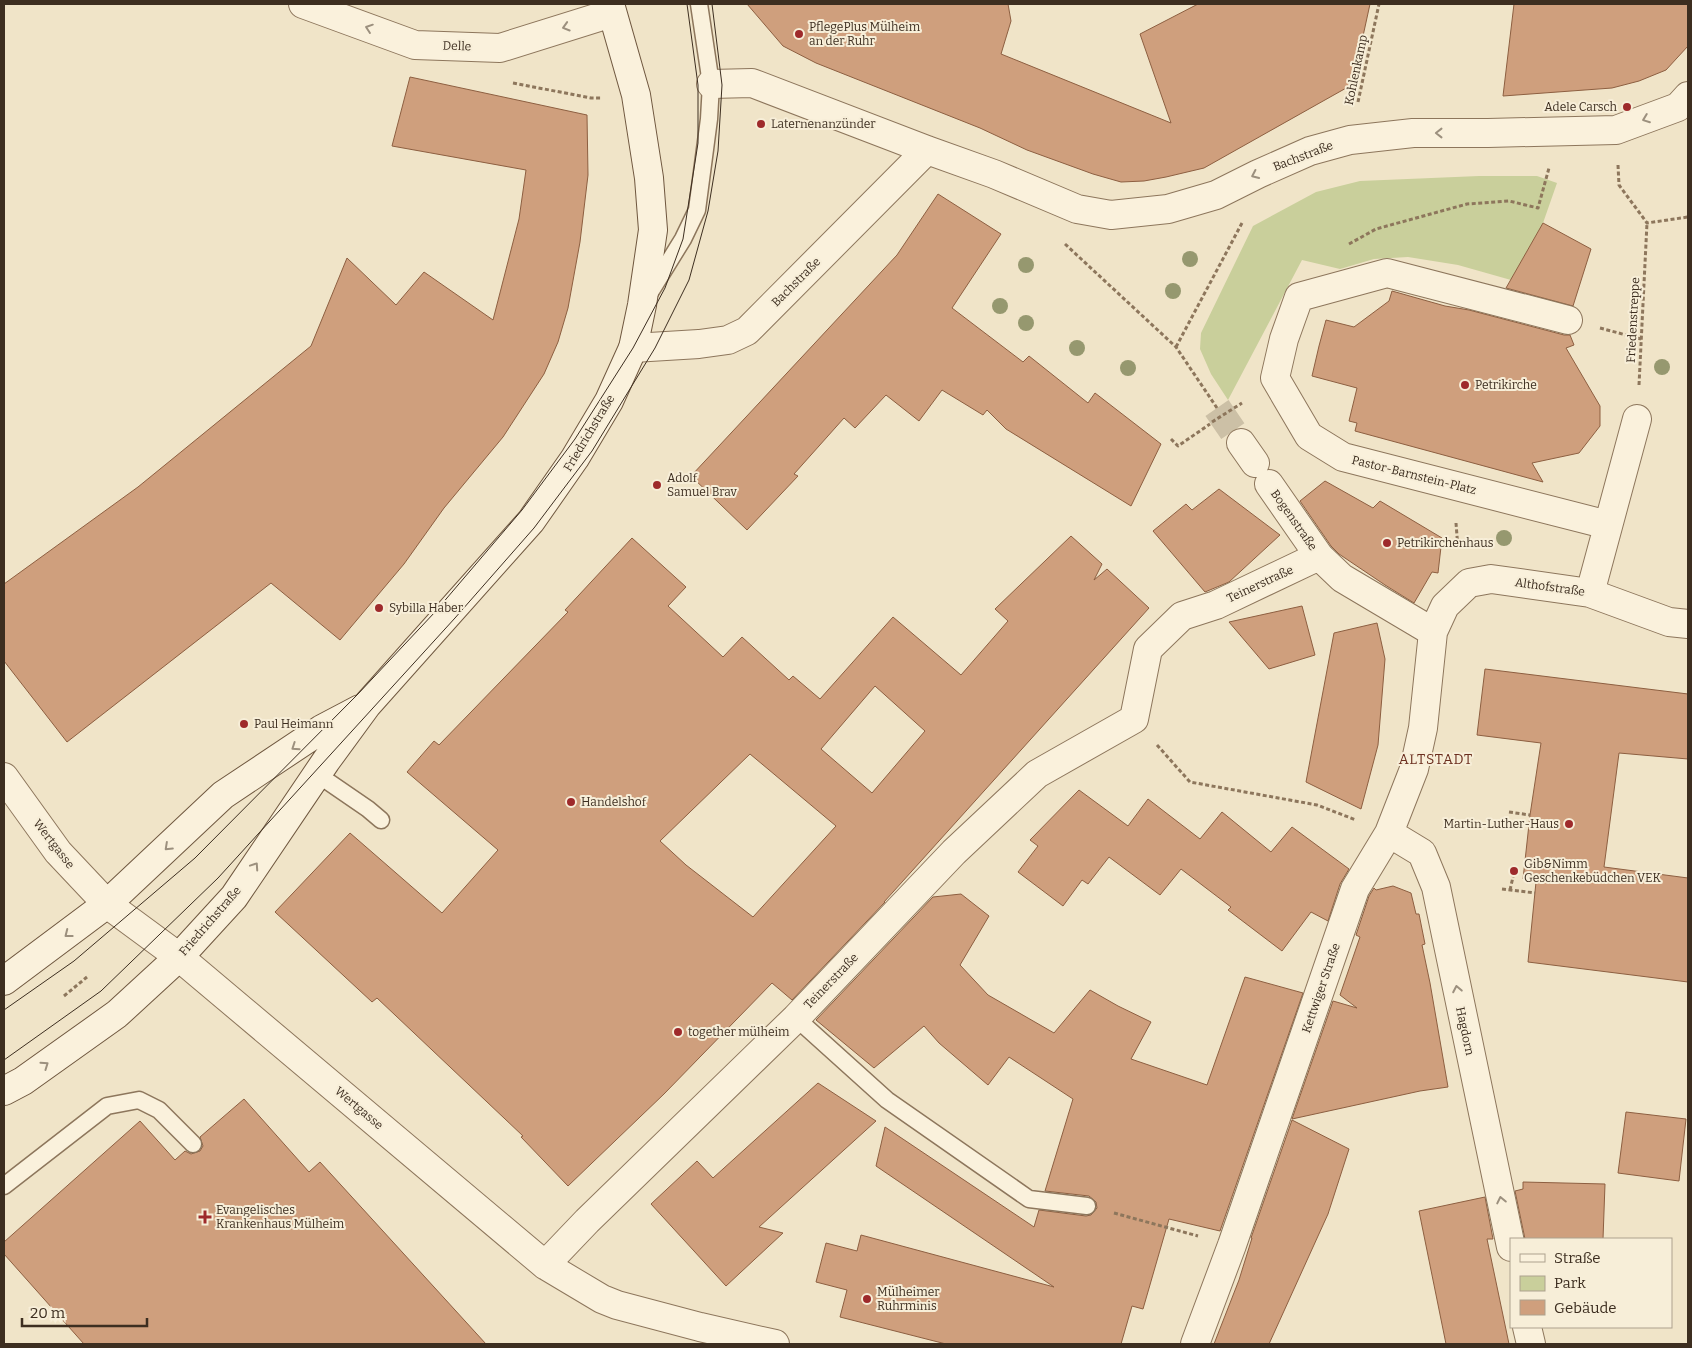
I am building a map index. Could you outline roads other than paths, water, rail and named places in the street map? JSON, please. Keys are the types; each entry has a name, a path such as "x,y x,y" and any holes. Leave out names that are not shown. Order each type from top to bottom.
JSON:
{"street":[{"name":"Delle","path":"303,4 415,45 500,48 611,8"},
{"name":"Friedrichstraße","path":"4,1091 23,1081 117,1014 179,957 234,896 317,774 367,705 531,521 575,458 609,401 633,348 642,305 653,230 649,178 636,95 611,8"},
{"name":"Bachstraße","path":"711,84 752,83 994,174 1078,209 1112,215 1168,209 1216,195 1310,151 1350,140 1412,133 1616,130 1678,107 1688,96"},
{"name":"Bachstraße","path":"633,348 699,344 728,340 747,332 927,150"},
{"name":"Pastor-Barnstein-Platz","path":"1568,320 1387,273 1299,296 1284,340 1275,378 1309,436 1344,457 1608,525"},
{"path":"1590,593 1637,419"},
{"name":"Bogenstraße","path":"1255,463 1319,556"},
{"path":"1319,556 1342,578 1433,632"},
{"name":"Teinerstraße","path":"545,1265 587,1221 796,1018 954,852 1037,774 1134,719 1148,649 1182,616 1216,604 1319,556"},
{"name":"Althofstraße","path":"1433,632 1445,606 1469,583 1491,579 1590,593 1668,622 1688,624"},
{"name":"Kettwiger Straße","path":"1195,1344 1232,1246 1355,889 1389,833 1416,761 1422,728 1433,632"},
{"name":"Friedrichstraße","path":"4,981 107,904 223,795 322,729 367,705"},
{"name":"Wertgasse","path":"4,777 58,852 107,904 179,957 545,1265 602,1299 616,1305 691,1325 775,1344"},
{"name":"Hagdorn","path":"1389,833 1422,854 1436,887 1510,1243"},
{"path":"1527,1328 1531,1344"}],"lane":[{"path":"642,305 682,239 697,210 710,119 711,84 699,4"},
{"path":"317,774 368,809 380,820"},
{"path":"796,1018 887,1100 1029,1199 1087,1206"},
{"path":"4,1186 107,1106 139,1100 159,1110 193,1144"}],"tunnel":[{"path":"1217,408 1241,443"}],"tram line":[{"path":"4,1010 74,961 195,858 357,695 435,612 522,510 575,439 633,348 665,288 683,239 698,143 698,85 687,4"},
{"path":"4,1060 101,991 218,878 455,618 534,528 592,451 655,348 689,280 708,211 718,151 722,85 712,4"}],"place":[{"name":"PflegePlus Mülheim an der Ruhr","path":"799,34"},
{"name":"Adele Carsch","path":"1627,107"},
{"name":"Laternenanzünder","path":"761,124"},
{"name":"Petrikirche","path":"1465,385"},
{"name":"Adolf Samuel Brav","path":"657,485"},
{"name":"Petrikirchenhaus","path":"1387,543"},
{"name":"Sybilla Haber","path":"379,608"},
{"name":"Paul Heimann","path":"244,724"},
{"name":"Handelshof","path":"571,802"},
{"name":"Martin-Luther-Haus","path":"1569,824"},
{"name":"Gib&Nimm Geschenkebüdchen VEK","path":"1514,871"},
{"name":"together mülheim","path":"678,1032"},
{"name":"Evangelisches Krankenhaus Mülheim","path":"205,1217"},
{"name":"Mülheimer Ruhrminis","path":"867,1299"}],"district":[{"name":"ALTSTADT","path":"1436,759"}]}
